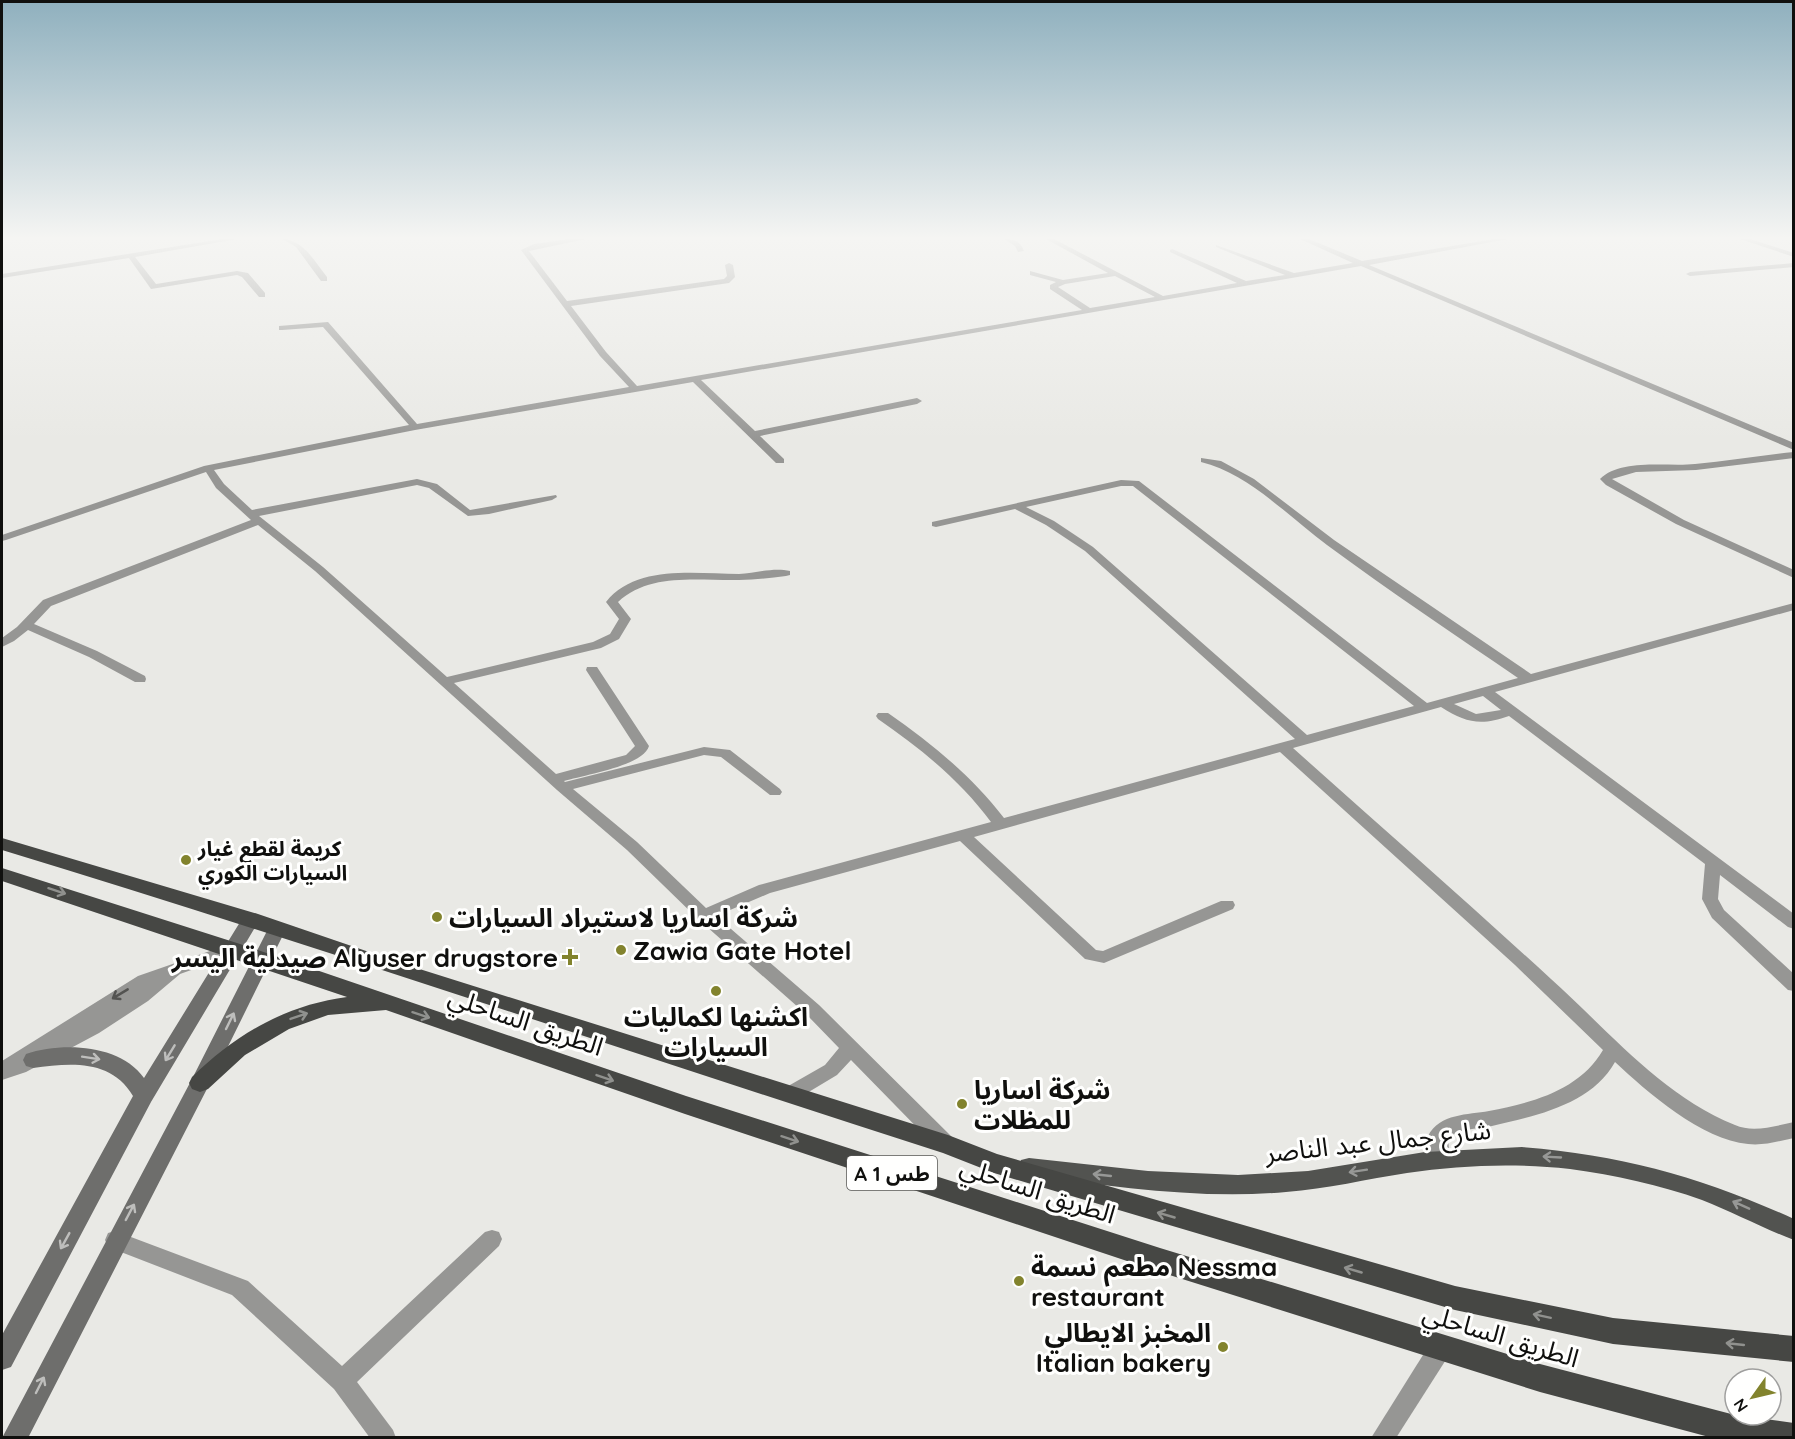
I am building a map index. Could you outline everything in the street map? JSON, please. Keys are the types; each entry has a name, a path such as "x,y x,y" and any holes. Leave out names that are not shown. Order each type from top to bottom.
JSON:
{"highway":[{"name":"الطريق الساحلي","path":"2,844 251,919 276,929 948,1145 994,1163 1455,1298 1613,1331 1794,1350"},
{"name":"الطريق الساحلي","path":"2,874 233,949 392,1005 990,1205 1441,1347 1540,1378 1716,1424 1794,1437"},
{"path":"200,1083 240,1046 290,1019 343,1005 392,1005"}],"main road":[{"path":"2,1358 144,1096 251,919"},
{"path":"14,1437 115,1240 200,1083 276,929"},
{"path":"33,1060 78,1056 114,1064 128,1072 138,1083 144,1096"},
{"name":"شارع جمال عبد الناصر","path":"994,1163 1121,1177 1237,1185 1272,1184 1440,1159 1529,1156 1600,1162 1683,1183 1735,1202 1794,1230"},
{"path":"1716,1424 1752,1437"}],"street":[{"path":"567,306 603,354 635,389"},
{"path":"1081,306 1091,312"},
{"path":"2,538 208,468 415,427 1124,306"},
{"path":"1462,306 1794,447"},
{"path":"282,328 326,324 415,427"},
{"path":"695,378 755,434 780,461"},
{"path":"755,434 917,401"},
{"path":"1794,455 1698,467 1643,469 1613,474 1605,478 1680,522 1794,575"},
{"path":"1205,460 1215,461 1234,472 1328,541 1529,679"},
{"path":"208,468 214,480 255,517 319,569 558,783 632,846 704,915 813,1010 948,1145"},
{"path":"2,643 28,626 33,615 47,603 255,517 417,482 433,486 462,511 468,513 489,511 552,497"},
{"path":"936,524 1121,483 1135,483 1425,708"},
{"path":"1016,506 1050,523 1089,549 1304,740"},
{"path":"444,682 597,645 615,636 625,620 612,602 618,593 633,586 673,578 786,573"},
{"path":"704,915 765,889 1794,606"},
{"path":"28,626 93,654 140,679"},
{"path":"558,783 631,758 641,750 642,746 592,670"},
{"path":"1485,691 1794,923"},
{"path":"1443,703 1466,718 1477,721 1513,710"},
{"path":"884,716 956,774 986,804 1000,824"},
{"path":"1282,746 1558,994 1646,1080 1695,1113 1733,1133 1755,1138 1794,1130"},
{"path":"558,783 717,750 725,753 775,792"},
{"path":"962,834 1090,955 1104,957 1227,905"},
{"path":"1713,861 1710,899 1718,914 1794,985"},
{"path":"2,1072 144,980 233,949"},
{"path":"2,1072 33,1060 155,990 173,971"},
{"path":"790,1094 831,1070 851,1047"},
{"path":"1440,1159 1438,1136 1445,1128 1460,1122 1529,1110 1571,1092 1599,1072 1613,1050"},
{"path":"342,1381 492,1239"},
{"path":"115,1240 240,1288 342,1381 385,1437"},
{"path":"1382,1437 1441,1347"}],"place":[{"name":"كريمة لقطع غيار السيارات الكوري","path":"186,860"},
{"name":"شركة اساريا لاستيراد السيارات","path":"437,917"},
{"name":"Zawia Gate Hotel","path":"621,950"},
{"name":"صيدلية اليسر Alyuser drugstore","path":"570,957"},
{"name":"اكشنها لكماليات السيارات","path":"716,991"},
{"name":"شركة اساريا للمظلات","path":"962,1104"},
{"name":"مطعم نسمة Nessma restaurant","path":"1019,1281"},
{"name":"المخبز الايطالي Italian bakery","path":"1223,1347"}]}
